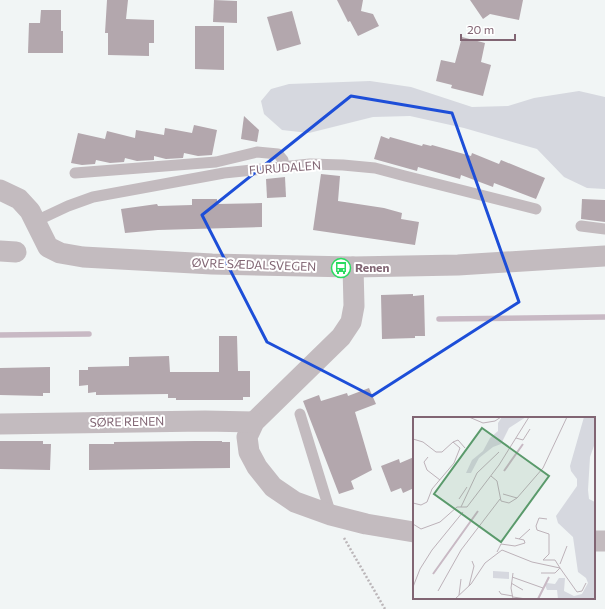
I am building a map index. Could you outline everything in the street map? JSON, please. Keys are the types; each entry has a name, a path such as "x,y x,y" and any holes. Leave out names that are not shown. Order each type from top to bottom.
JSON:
{"street":[{"path":"0,190 19,198 36,221"},
{"name":"ØVRE SÆDALSVEGEN","path":"36,221 41,235 48,246 60,253 90,258 212,264 353,267 458,265 605,256"},
{"path":"353,267 354,306 350,322 341,337 254,422 247,437 249,452 257,467 273,487 295,502 331,515 366,524 413,532"},
{"name":"SØRE RENEN","path":"0,424 205,420 254,422"}],"lane":[{"path":"76,173 216,162 257,152 278,154 283,160 284,167"},
{"name":"FURUDALEN","path":"36,221 68,206 94,197 224,173 310,164 375,168 536,209"},
{"path":"581,226 605,229"},
{"path":"300,414 331,515"}],"path":[{"path":"331,515 385,609"}],"highlighted area":[{"path":"351,96 452,113 519,302 372,396 267,342 202,215"}],"shaded area":[{"path":"370,81 411,87 472,107 508,106 534,98 579,91 605,97 605,189 587,188 564,177 537,149 464,128 410,116 373,117 309,133 282,130 264,114 261,101 271,89 289,84"}],"building":[{"path":"107,0 128,0 126,19 154,20 154,43 149,43 149,56 108,55 108,33 105,33"},
{"path":"214,0 237,1 237,23 213,22"},
{"path":"337,0 363,0 361,11 373,14 379,26 358,36 350,21 348,22"},
{"path":"470,0 523,0 519,20 490,14 483,19"},
{"path":"41,10 61,10 63,53 28,53 29,23 40,23"},
{"path":"292,11 301,44 277,51 267,17"},
{"path":"195,26 224,26 224,70 195,69"},
{"path":"462,37 485,43 481,62 491,65 483,96 451,88 452,85 436,81 441,60 455,63"},
{"path":"244,116 259,130 257,142 241,139"},
{"path":"194,125 217,130 212,155 198,156 184,153 183,158 166,159 154,156 154,160 137,161 125,158 124,162 110,163 96,160 95,164 82,165 71,163 78,133 105,139 107,131 135,138 136,130 164,135 165,128 192,133"},
{"path":"381,136 422,146 423,144 432,145 471,156 472,153 499,164 501,160 545,178 536,199 494,183 493,187 461,175 460,179 418,167 417,171 374,159"},
{"path":"321,174 340,176 338,201 384,208 402,213 401,219 419,222 415,245 313,230"},
{"path":"285,177 286,197 267,198 266,179"},
{"path":"192,199 217,199 217,204 262,203 262,227 158,230 125,233 121,209 157,204 158,206 192,205"},
{"path":"582,199 605,200 605,222 581,219"},
{"path":"413,294 413,296 424,295 425,336 415,336 415,338 382,339 381,295"},
{"path":"219,336 237,336 238,371 250,371 250,397 243,397 243,400 176,400 176,398 168,398 168,394 96,395 96,392 88,393 88,385 79,386 79,370 88,370 88,367 129,366 129,357 169,356 170,372 219,372"},
{"path":"50,367 50,393 43,393 43,396 0,395 0,368"},
{"path":"369,388 376,404 355,412 372,470 351,481 354,489 339,494 303,401 319,395 321,401 347,393 348,396"},
{"path":"0,441 43,441 43,444 51,444 50,470 0,469"},
{"path":"114,442 230,442 230,468 89,470 89,444 114,444"},
{"path":"413,457 413,488 403,493 401,488 391,492 381,466 399,459 400,463"}],"waterway":[{"path":"439,319 605,317"},
{"path":"0,335 89,334"}],"place":[{"name":"Renen","path":"341,268"}]}
